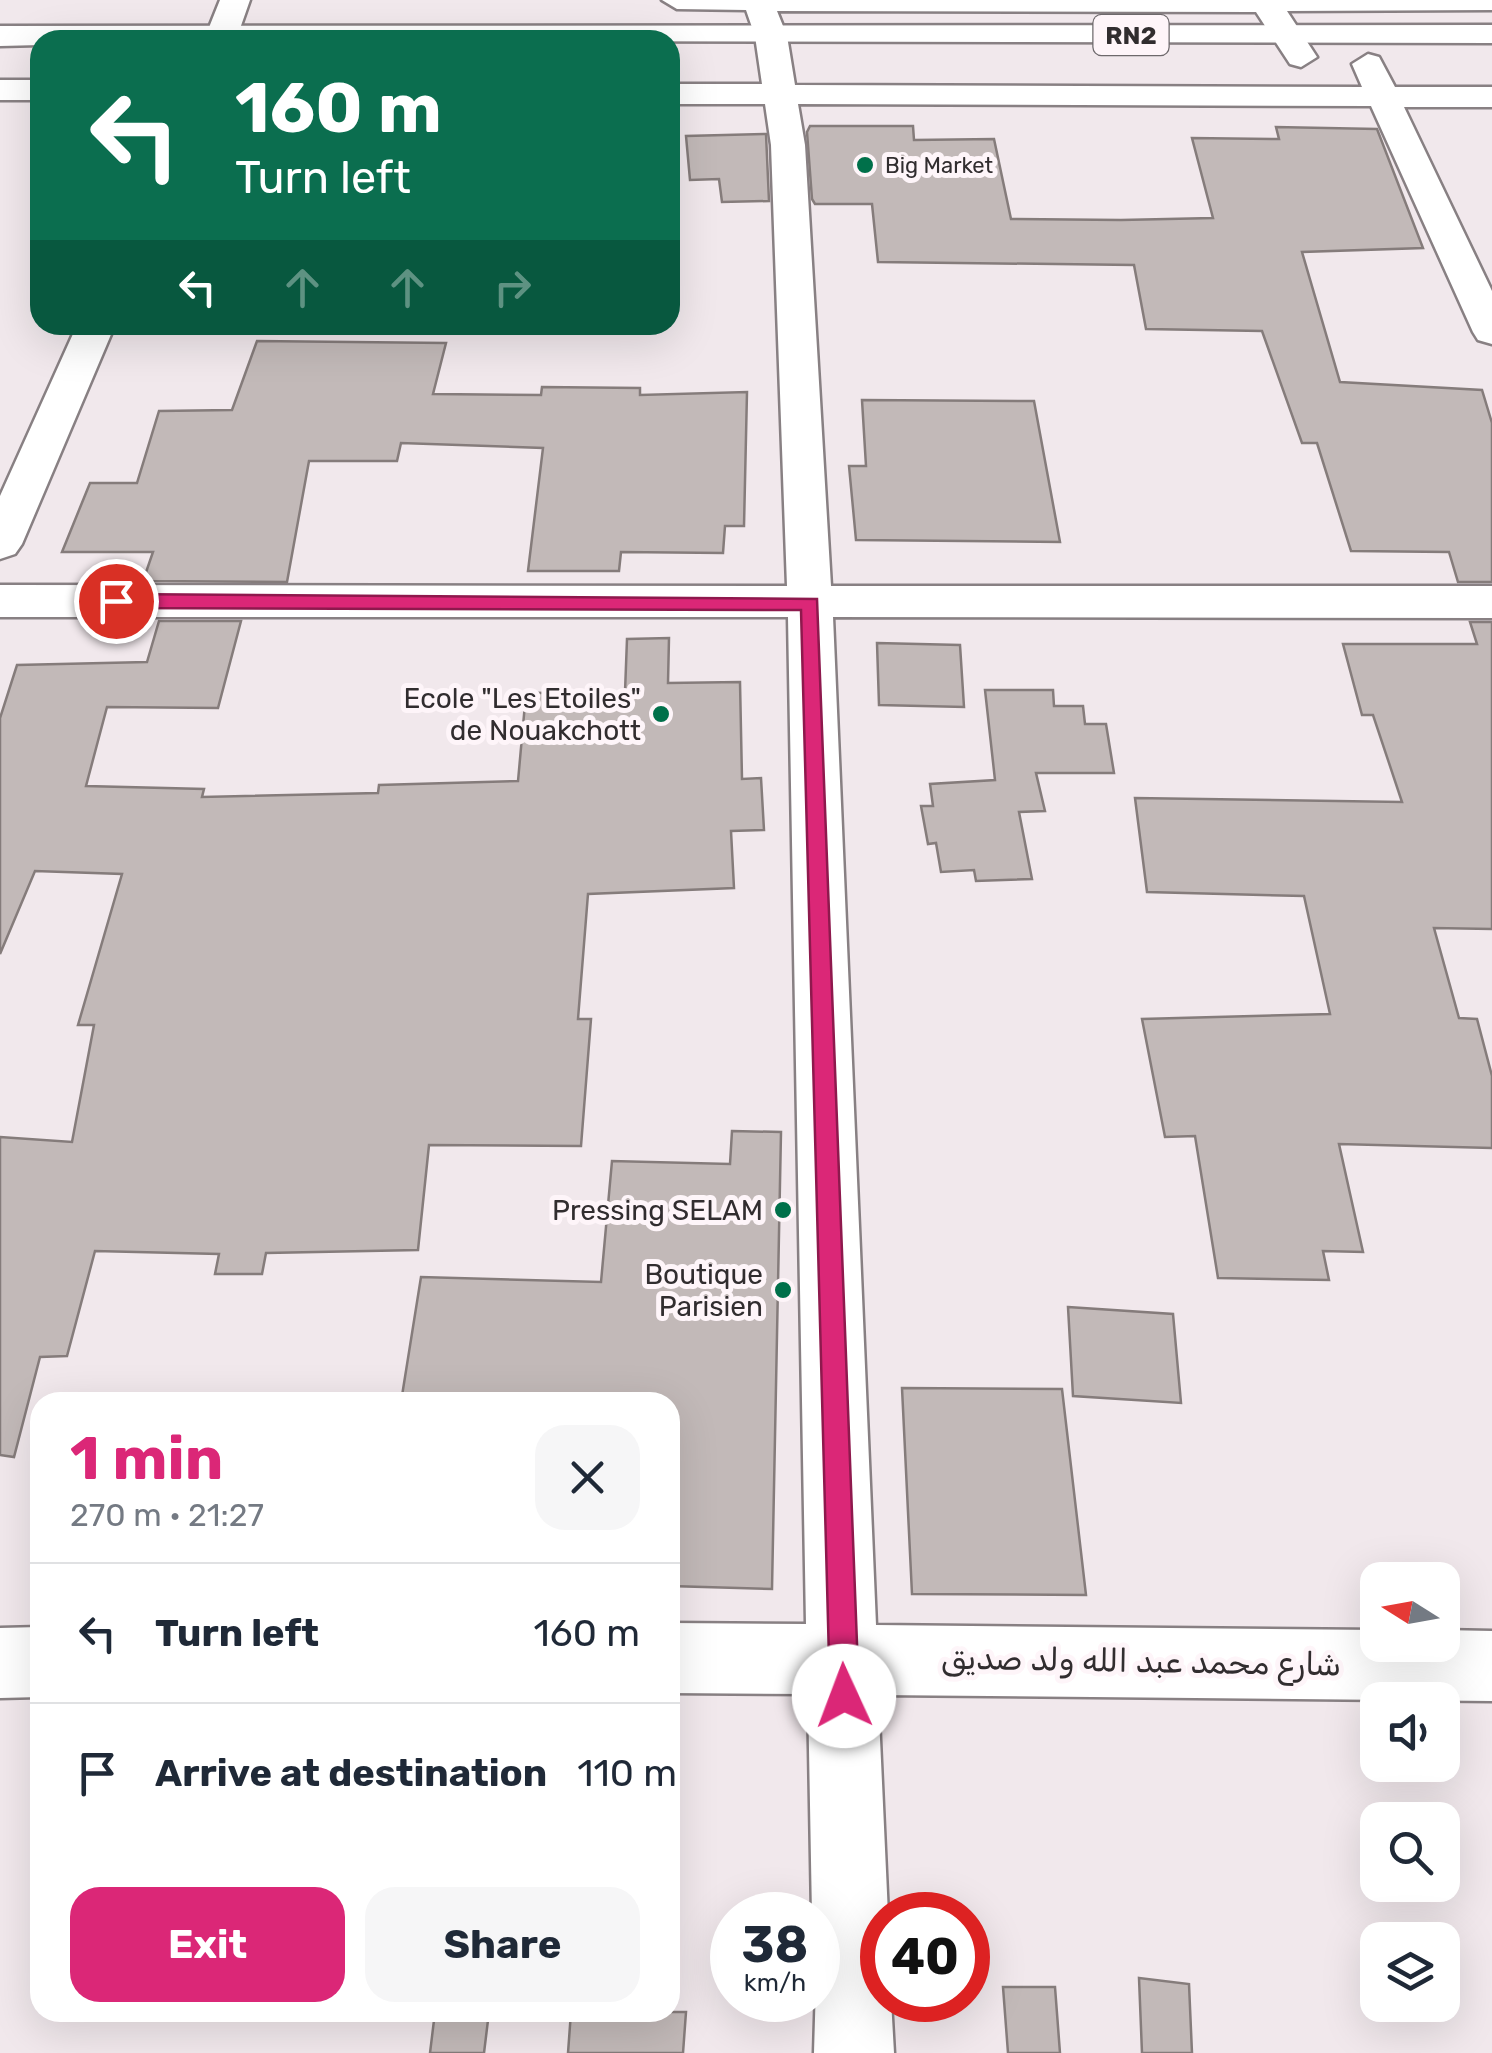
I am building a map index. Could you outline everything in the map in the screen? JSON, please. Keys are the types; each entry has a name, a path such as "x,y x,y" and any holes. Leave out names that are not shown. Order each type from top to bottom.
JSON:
{"main road":[{"path":"224,30 235,0"},
{"path":"677,0 768,37 1382,95 1492,96"},
{"path":"1264,1 1295,46"},
{"path":"680,88 768,37 1264,1 1492,1"},
{"name":"RN2","path":"680,37 1295,46 1492,34"},
{"name":"RN2","path":"0,36 30,36"},
{"path":"768,37 788,146 810,604 854,2053"},
{"name":"RN2","path":"680,53 768,37"},
{"name":"RN2","path":"1295,46 1364,57 1492,56"},
{"path":"1364,57 1492,332"},
{"path":"0,58 30,58"},
{"path":"0,90 30,90"},
{"path":"0,544 92,335"},
{"path":"0,600 1492,602"},
{"name":"شارع محمد عبد الله ولد صديق","path":"680,1658 843,1656 1492,1666"},
{"path":"0,1663 30,1662"}],"building":[{"path":"810,126 913,126 914,140 994,139 1011,219 1121,220 1213,218 1192,138 1279,139 1276,127 1377,129 1423,248 1302,252 1340,382 1482,390 1492,423 1492,582 1458,582 1449,552 1351,551 1317,443 1302,443 1262,331 1146,329 1134,265 878,262 872,204 815,204 812,199 807,132"},
{"path":"766,134 769,201 722,202 719,179 690,180 686,136"},
{"path":"257,341 446,343 433,394 541,395 542,387 640,388 640,395 747,392 744,526 725,526 723,553 621,552 619,571 528,571 543,448 401,443 397,461 309,461 287,582 143,581 153,552 62,552 90,483 137,483 159,411 232,410"},
{"path":"862,400 1034,401 1060,542 856,540 849,466 866,466"},
{"path":"159,621 241,621 218,708 107,707 86,786 204,789 202,797 378,793 379,785 518,781 526,693 625,692 627,639 669,638 668,683 740,682 742,779 761,778 764,830 731,831 734,888 588,894 578,1019 591,1019 581,1146 429,1145 418,1250 266,1253 262,1274 215,1274 219,1254 95,1251 67,1356 40,1357 14,1457 0,1455 0,1137 72,1142 94,1025 78,1025 122,874 35,871 0,954 0,718 17,665 147,662"},
{"path":"1470,622 1492,622 1492,929 1434,928 1459,1018 1477,1019 1492,1076 1492,1148 1339,1144 1363,1252 1323,1251 1329,1280 1218,1278 1195,1136 1165,1137 1142,1019 1330,1014 1304,896 1147,892 1135,798 1402,802 1373,715 1362,715 1343,644 1477,644"},
{"path":"877,643 960,645 964,707 879,705"},
{"path":"985,690 1053,690 1054,706 1083,706 1085,724 1106,724 1114,773 1036,773 1045,811 1019,812 1032,879 976,881 974,870 941,872 936,843 928,844 921,806 933,806 930,784 995,780"},
{"path":"732,1131 781,1132 772,1589 680,1586 680,1392 403,1392 421,1277 601,1282 612,1161 730,1164"},
{"path":"1068,1307 1173,1314 1181,1403 1073,1396"},
{"path":"902,1388 1062,1389 1086,1595 912,1594"},
{"path":"1139,1978 1189,1984 1192,2053 1142,2053"},
{"path":"1003,1987 1055,1987 1060,2053 1008,2053"},
{"path":"680,2012 686,2012 683,2053 568,2053 570,2022 680,2022"},
{"path":"434,2022 488,2022 484,2053 430,2053"}],"place":[{"name":"Big Market","path":"865,165"},
{"name":"Ecole \"Les Etoiles\" de Nouakchott","path":"661,714"},
{"name":"Pressing SELAM","path":"783,1210"},
{"name":"Boutique Parisien","path":"783,1290"}],"route":[{"path":"116,601 810,604 844,1696"}]}
